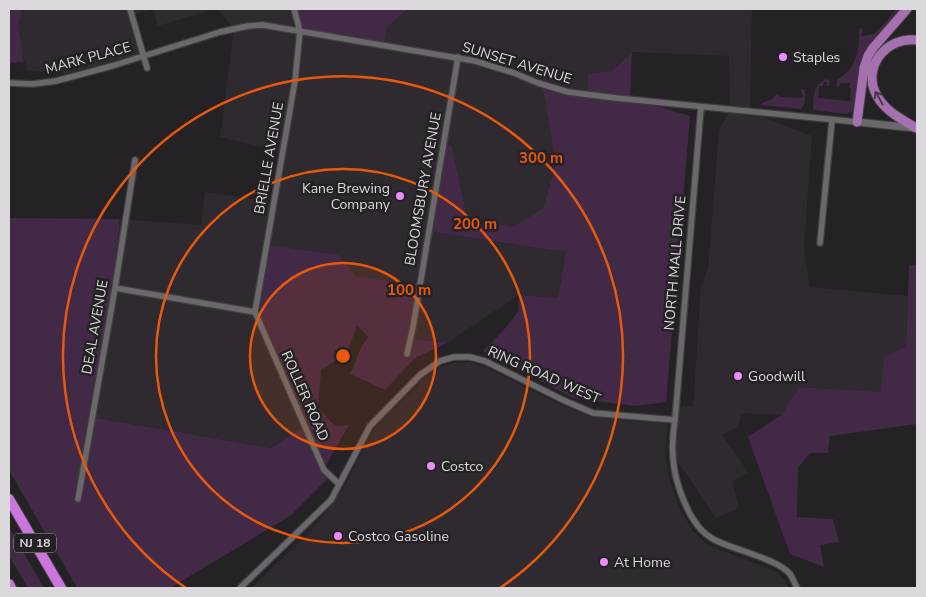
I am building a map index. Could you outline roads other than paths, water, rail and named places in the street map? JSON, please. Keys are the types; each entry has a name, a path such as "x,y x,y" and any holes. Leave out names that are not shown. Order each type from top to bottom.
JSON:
{"highway":[{"name":"NJ 18","path":"9,498 61,588"},
{"path":"9,584 11,588"}],"main road":[{"path":"857,122 864,68 868,56 907,9"},
{"path":"917,40 904,40 888,47 877,60 872,79 875,93 883,105 917,128"}],"street":[{"path":"130,9 147,68"},
{"name":"BRIELLE AVENUE","path":"255,312 295,81 300,31 294,9"},
{"name":"SUNSET AVENUE","path":"144,56 220,32 263,25 458,57 502,68 538,84 568,92 917,128"},
{"name":"MARK PLACE","path":"9,83 32,84 56,81 144,56"},
{"name":"BLOOMSBURY AVENUE","path":"407,354 458,57"},
{"name":"NORTH MALL DRIVE","path":"701,107 673,434 674,472 684,502 699,527 709,537 779,566 790,575 797,588"},
{"path":"820,243 832,120"},
{"name":"DEAL AVENUE","path":"78,499 115,288 135,160"},
{"path":"115,288 255,312"},
{"name":"ROLLER ROAD","path":"255,312 324,470 339,484"},
{"name":"RING ROAD WEST","path":"240,588 331,500 370,426 429,368 440,361 454,357 470,357 485,361 593,413 675,420"}],"place":[{"name":"Staples","path":"783,57"},
{"name":"Kane Brewing Company","path":"400,196"},
{"name":"Goodwill","path":"738,376"},
{"name":"Costco","path":"431,466"},
{"name":"Costco Gasoline","path":"338,536"},
{"name":"At Home","path":"604,562"}]}
